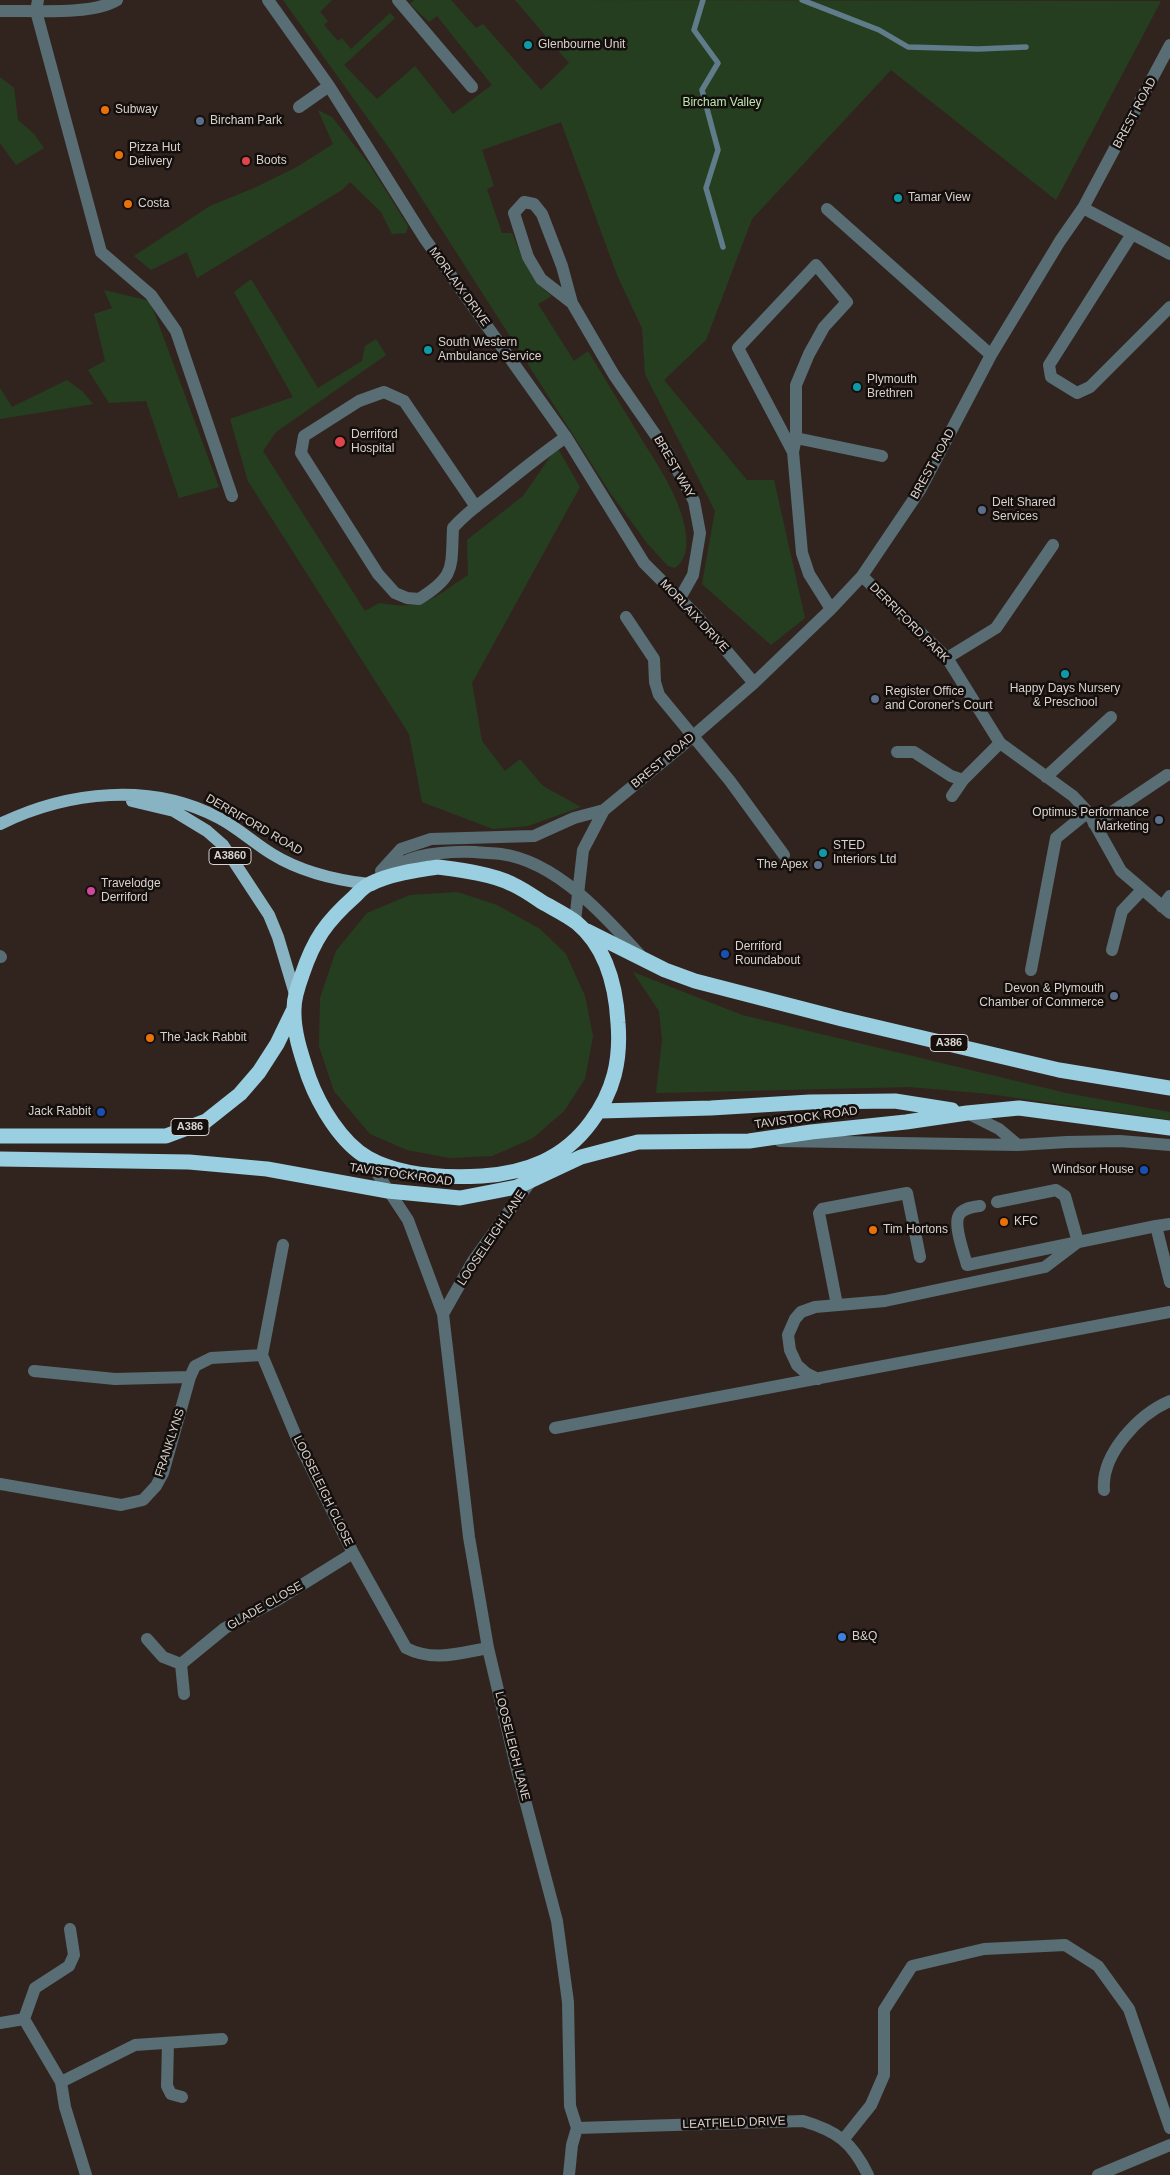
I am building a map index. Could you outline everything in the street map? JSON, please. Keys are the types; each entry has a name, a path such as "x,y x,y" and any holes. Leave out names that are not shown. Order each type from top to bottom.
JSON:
{"highway":[{"path":"293,1011 300,1049 316,1097 332,1122 349,1142 367,1158 401,1170 461,1177 515,1171 542,1164 570,1144 588,1127 600,1111 616,1072 620,1048 617,1002 610,975 600,951 580,926 510,882 469,871 438,867 414,870 369,884 336,912 319,933 295,994"},
{"name":"A386","path":"580,926 665,970 695,981 842,1019 1059,1070 1170,1088"},
{"name":"A386","path":"0,1136 166,1136 206,1121 240,1094 259,1072 277,1044 293,1011 295,994"},
{"name":"TAVISTOCK ROAD","path":"600,1111 711,1108 810,1102 895,1101 967,1113"},
{"name":"TAVISTOCK ROAD","path":"0,1159 188,1162 267,1169 388,1191 460,1198 517,1188 580,1157 604,1149 638,1142 749,1141 848,1127 1019,1108 1170,1128"}],"main road":[{"name":"DERRIFORD ROAD","path":"0,824 17,815 57,803 95,796 125,793 158,796 180,802 220,819 286,862 307,871 346,882 369,884"},
{"name":"DERRIFORD ROAD","path":"95,796 136,801 174,812 207,830 223,845 270,916 295,994"}],"street":[{"path":"0,11 37,5 102,7 117,0"},
{"name":"MORLAIX DRIVE","path":"268,0 329,86 425,239 566,437 644,563 680,598 754,683"},
{"path":"398,0 472,87"},
{"path":"37,5 101,252 151,294 176,331 232,496"},
{"name":"BREST ROAD","path":"580,926 578,892 583,850 604,810 754,683 831,609 862,576 920,490 991,355 1060,241 1083,208 1170,45"},
{"path":"299,107 329,86"},
{"path":"524,202 534,204 542,214 562,266 572,303 541,279 528,257 514,213 524,202"},
{"path":"1083,208 1170,254"},
{"path":"827,209 991,355"},
{"path":"1132,234 1049,366 1051,377 1077,393 1090,387 1170,308"},
{"path":"793,452 738,348 816,264 847,302 824,327 809,354 796,385 796,438 793,452 802,553 809,574 831,609"},
{"name":"BREST WAY","path":"572,303 614,375 668,453 694,501 700,533 693,575 680,598"},
{"path":"476,507 404,402 384,392 359,401 304,436 301,453 378,574 395,593 407,598 419,599 448,575 451,562 452,528 541,454 566,437"},
{"path":"796,438 882,456"},
{"path":"947,658 996,628 1054,545"},
{"name":"DERRIFORD PARK","path":"862,576 947,658 1000,743 1073,796 1088,812 1121,871 1166,910"},
{"path":"626,616 654,659 656,682 660,695 692,737 730,781 784,854"},
{"path":"1046,777 1111,717"},
{"path":"952,796 963,780 1000,743"},
{"path":"897,752 914,752 951,776 963,780"},
{"path":"1094,824 1167,775"},
{"name":"BREST ROAD","path":"369,884 401,849 431,839 534,836 574,818 604,810"},
{"path":"1031,970 1056,838 1088,812"},
{"path":"369,884 406,861 452,851 503,854 544,870 578,892 610,922 642,958"},
{"path":"1112,950 1122,911 1142,890"},
{"path":"1166,910 1170,896"},
{"name":"TAVISTOCK ROAD","path":"967,1113 999,1129 1018,1146"},
{"path":"749,1141 1018,1146 1067,1142 1120,1142 1170,1145"},
{"name":"LOOSELEIGH LANE","path":"367,1158 408,1220 443,1314 469,1537 488,1648 516,1766 557,1920 568,2002 570,2106 577,2128 572,2145 569,2175"},
{"name":"LOOSELEIGH LANE","path":"443,1314 478,1254 542,1164"},
{"path":"997,1202 1056,1190 1065,1196 1078,1242"},
{"path":"839,1305 819,1213 822,1209 907,1193 920,1257"},
{"path":"980,1206 966,1209 959,1214 956,1222 967,1265 1170,1224"},
{"path":"1156,1226 1170,1282"},
{"path":"818,1378 806,1374 798,1365 790,1350 788,1335 795,1319 801,1312 815,1307 885,1301 1045,1267 1078,1242"},
{"path":"262,1355 283,1245"},
{"path":"554,1428 1170,1312"},
{"name":"FRANKLYNS","path":"0,1484 121,1505 143,1500 156,1486 163,1473 190,1377 196,1366 210,1358 262,1355"},
{"name":"LOOSELEIGH CLOSE","path":"262,1355 298,1441 353,1552 406,1648 419,1654 430,1656 488,1648"},
{"path":"34,1371 115,1379 190,1377"},
{"path":"1104,1490 1103,1480 1113,1454 1130,1429 1155,1408 1170,1401"},
{"name":"GLADE CLOSE","path":"181,1664 225,1628 279,1599 353,1552"},
{"path":"147,1638 163,1658 181,1664 184,1694"},
{"path":"24,2019 35,1988 69,1966 74,1955 70,1929"},
{"path":"842,2140 871,2105 884,2075 884,2010 912,1966 984,1949 1065,1945 1098,1966 1129,2009 1170,2128"},
{"path":"0,2023 24,2019"},
{"path":"24,2019 62,2082 65,2107 86,2175"},
{"path":"62,2082 135,2045 222,2039"},
{"path":"168,2043 167,2086 171,2094 182,2097"},
{"name":"LEATFIELD DRIVE","path":"577,2128 803,2121 828,2128 858,2156 868,2175"},
{"path":"1098,2175 1170,2145"}],"green space":[{"name":"Bircham Valley","path":"283,0 332,0 320,12 328,21 324,25 338,41 342,38 351,49 390,13 395,18 344,65 377,99 415,66 453,114 492,85 437,16 429,22 410,4 414,0 451,0 476,28 483,24 541,90 569,63 515,0 1161,1 1056,200 891,70 752,219 706,340 664,380 747,480 774,480 805,618 771,645 702,584 715,511 645,374 642,328 617,275 561,122 482,150 494,186 487,189 502,233 512,233 532,275 544,290 552,296 538,304 574,361 588,351 672,490 686,531 684,556 681,563 675,568 668,566 647,543 611,494 394,155"},
{"path":"0,77 14,88 18,120 34,134 44,148 16,165 0,143"},
{"path":"318,110 332,117 369,164 408,226 406,233 392,234 381,212 350,182 342,190 197,278 187,252 151,270 134,256 210,206 254,188 297,167 333,144"},
{"path":"251,279 318,388 362,361 365,346 376,339 386,355 276,432 263,451 365,611 379,603 407,605 427,601 468,575 467,540 523,496 557,447 580,487 472,683 482,741 505,771 520,759 543,786 581,807 528,826 493,829 422,802 409,734 248,481 230,419 293,397 234,292"},
{"path":"104,290 150,301 219,487 179,498 146,401 109,403 88,370 105,361 94,314 112,308"},
{"path":"67,380 83,392 93,404 0,419 0,388 12,407"},
{"path":"457,892 497,905 540,929 566,954 585,996 593,1036 585,1079 564,1111 533,1138 492,1156 450,1158 407,1150 370,1134 334,1091 319,1046 320,998 336,951 367,913 410,895"},
{"path":"633,972 742,1015 1066,1093 1170,1112 1170,1120 990,1094 910,1087 656,1093 662,1040 659,1011"}],"waterway":[{"path":"703,0 694,30 718,63 702,90 718,150 706,188 723,247"},
{"path":"802,0 879,30 908,47 978,49 1026,47"}],"place":[{"name":"Glenbourne Unit","path":"528,45"},
{"name":"Subway","path":"105,110"},
{"name":"Bircham Park","path":"200,121"},
{"name":"Pizza Hut Delivery","path":"119,155"},
{"name":"Boots","path":"246,161"},
{"name":"Tamar View","path":"898,198"},
{"name":"Costa","path":"128,204"},
{"name":"South Western Ambulance Service","path":"428,350"},
{"name":"Plymouth Brethren","path":"857,387"},
{"name":"Derriford Hospital","path":"340,442"},
{"name":"Delt Shared Services","path":"982,510"},
{"name":"Happy Days Nursery & Preschool","path":"1065,674"},
{"name":"Register Office and Coroner's Court","path":"875,699"},
{"name":"Optimus Performance Marketing","path":"1159,820"},
{"name":"STED Interiors Ltd","path":"823,853"},
{"name":"The Apex","path":"818,865"},
{"name":"Travelodge Derriford","path":"91,891"},
{"name":"Derriford Roundabout","path":"725,954"},
{"name":"Devon & Plymouth Chamber of Commerce","path":"1114,996"},
{"name":"The Jack Rabbit","path":"150,1038"},
{"name":"Jack Rabbit","path":"101,1112"},
{"name":"Windsor House","path":"1144,1170"},
{"name":"KFC","path":"1004,1222"},
{"name":"Tim Hortons","path":"873,1230"},
{"name":"B&Q","path":"842,1637"}]}
